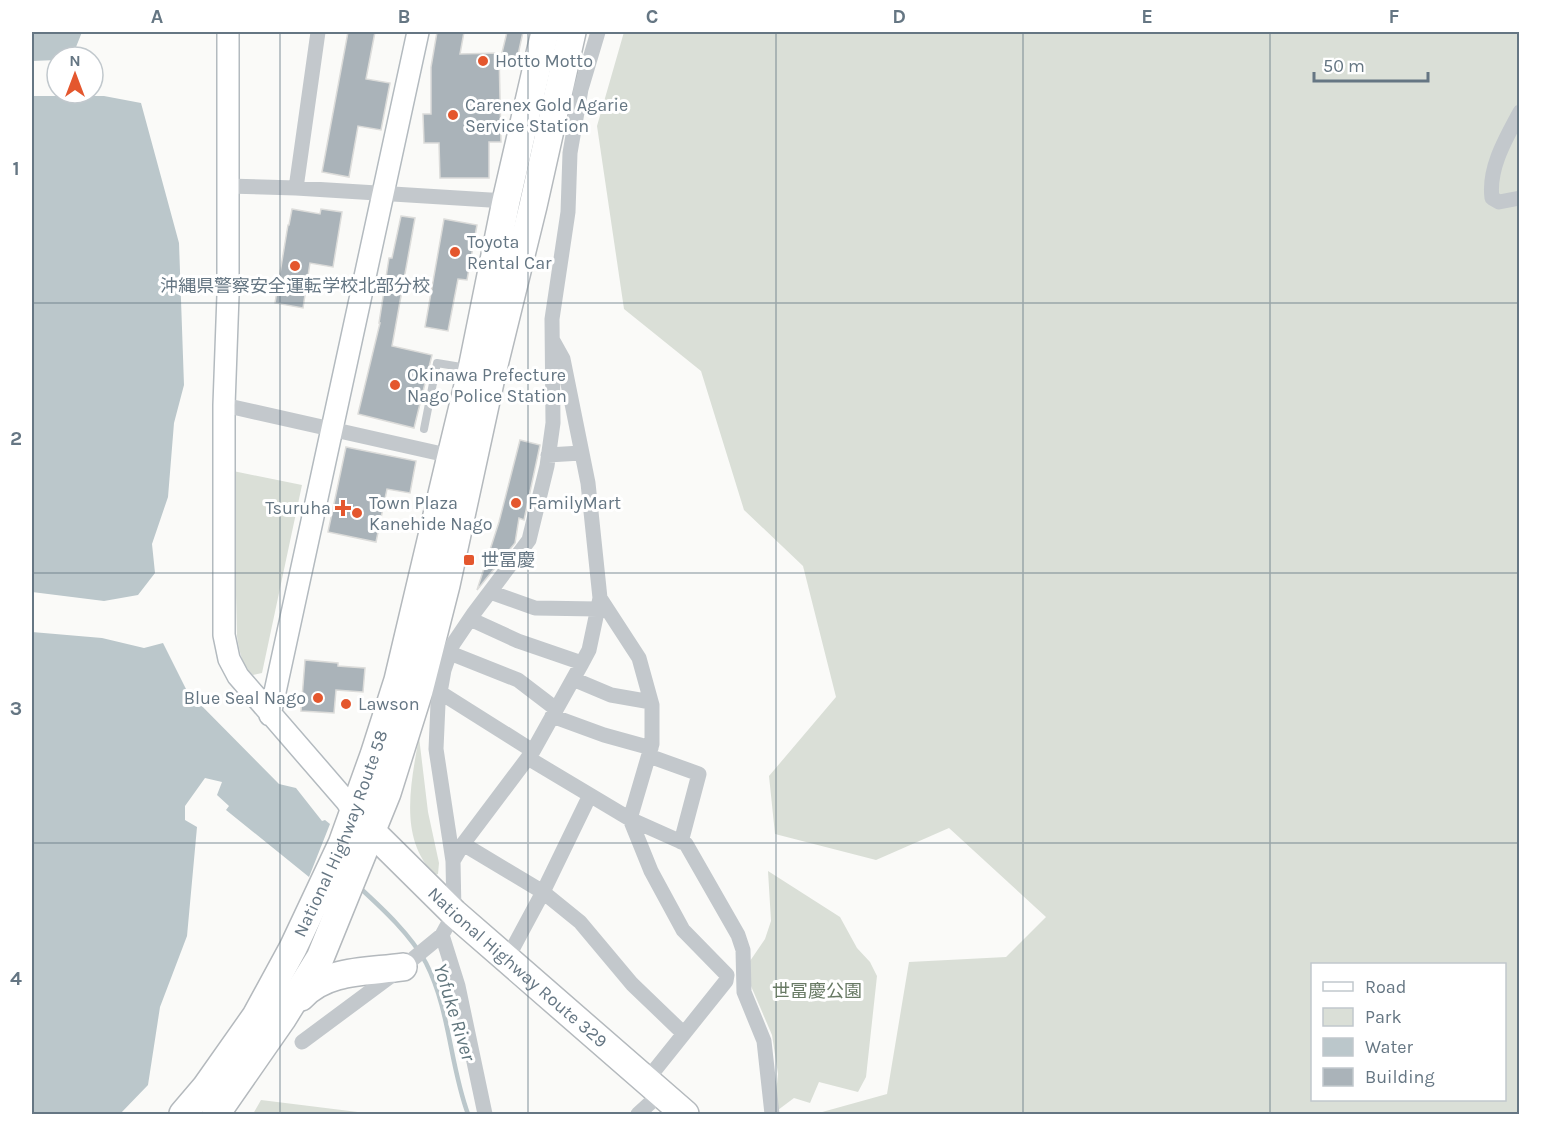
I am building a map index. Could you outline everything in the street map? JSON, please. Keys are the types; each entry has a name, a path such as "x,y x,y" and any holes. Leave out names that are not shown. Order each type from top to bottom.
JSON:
{"highway":[{"name":"National Highway Route 58","path":"363,823 387,793 435,627 482,371 506,201 545,32"},
{"name":"National Highway Route 58","path":"216,1114 282,1019 320,958 342,906 352,852 363,823 451,456 482,371 533,206 572,32"},
{"name":"National Highway Route 329","path":"363,823 448,924 507,959 686,1114"},
{"name":"National Highway Route 58","path":"183,1114 206,1087 256,1016 293,948 321,889 352,852"},
{"path":"282,1019 306,991 320,981 347,973 403,967"}],"street":[{"path":"228,32 224,635 229,659 238,676 363,823"},
{"path":"296,188 318,32"},
{"path":"270,715 418,32"},
{"path":"485,1114 458,986 448,924 453,861 436,749 438,704 444,670 453,644 529,540 553,423 552,319 568,212 570,153 580,90 598,32"},
{"path":"1520,112 1505,139 1490,186 1492,198 1499,202 1520,198"},
{"path":"226,186 506,201"},
{"path":"453,861 463,844 530,755 573,680 590,650 599,604 588,483 563,360 552,338"},
{"path":"224,405 451,456"},
{"path":"548,455 581,453"},
{"path":"490,592 535,608 599,604"},
{"path":"599,604 639,658 651,702 650,752 630,819 651,871 683,930 727,975 726,981 683,1033 638,1114"},
{"path":"470,619 518,641 582,663"},
{"path":"450,653 518,680 554,713 699,774 681,842"},
{"path":"573,680 611,695 651,702"},
{"path":"441,693 590,795 630,819 686,844 738,934 743,950 744,992 764,1041 772,1114"},
{"path":"507,959 543,892 590,795"},
{"path":"639,841 658,831"},
{"path":"463,844 543,892 580,922 632,984 683,1033"},
{"path":"302,1042 403,967 448,924"}],"lane":[{"path":"424,429 437,363 482,371"}],"green space":[{"path":"624,32 1519,32 1519,1114 815,1114 887,1094 909,962 1006,957 1046,917 949,828 876,860 775,834 769,776 836,697 803,566 744,510 701,371 624,309 597,126"},
{"path":"233,471 302,485 262,673 253,675 246,667 237,636"},
{"path":"419,737 428,812 439,863 438,874 435,875 423,861 412,828 411,791"},
{"name":"世冨慶公園","path":"768,871 840,917 857,948 870,962 877,976 866,1077 858,1092 819,1082 810,1103 794,1098 774,1113 778,1074 772,1035 751,986 750,961 765,939 771,921"},
{"path":"261,1100 374,1114 253,1114"}],"water":[{"path":"32,32 82,32 77,45 45,45 45,60 32,61"},
{"path":"32,96 45,96 45,105 105,105 105,96 141,103 179,243 184,385 174,423 168,497 152,544 155,573 138,595 104,601 32,592"},
{"path":"32,632 102,638 144,648 163,643 187,691 279,784 296,788 322,821 325,820 330,824 309,877 226,810 229,806 217,795 222,782 205,778 185,806 185,820 197,827 187,936 160,1007 148,1085 120,1114 32,1114"}],"building":[{"path":"348,32 375,32 366,79 390,83 381,130 358,126 349,177 322,172"},
{"path":"437,32 464,32 460,54 499,53 501,142 489,142 489,178 440,178 439,143 424,143 423,114 431,114 431,67"},
{"path":"507,32 523,32 516,64 500,61"},
{"path":"292,209 320,214 321,209 342,212 333,267 310,263 303,308 275,303"},
{"name":"Okinawa Prefecture Nago Police Station","path":"401,216 415,218 392,346 432,355 414,428 358,414 380,323 389,258 392,258"},
{"name":"Toyota Rental Car","path":"444,219 477,225 467,280 458,279 448,331 425,327"},
{"path":"520,440 540,445 524,520 519,518 515,543 477,590 499,522"},
{"name":"Town Plaza Kanehide Nago","path":"346,447 416,461 410,493 387,489 376,542 328,532"},
{"path":"305,660 365,668 363,692 336,690 334,713 301,711"}],"waterway":[{"name":"Yofuke River","path":"359,887 405,932 426,963 440,1000 457,1077 468,1114"}],"place":[{"name":"Hotto Motto","path":"483,61"},
{"name":"Carenex Gold Agarie Service Station","path":"453,115"},
{"name":"Toyota Rental Car","path":"455,252"},
{"name":"沖縄県警察安全運転学校北部分校","path":"295,266"},
{"name":"Okinawa Prefecture Nago Police Station","path":"395,385"},
{"name":"FamilyMart","path":"516,503"},
{"name":"Tsuruha","path":"343,508"},
{"name":"Town Plaza Kanehide Nago","path":"357,513"},
{"name":"世冨慶","path":"469,560"},
{"name":"Blue Seal Nago","path":"318,698"},
{"name":"Lawson","path":"346,704"}]}
